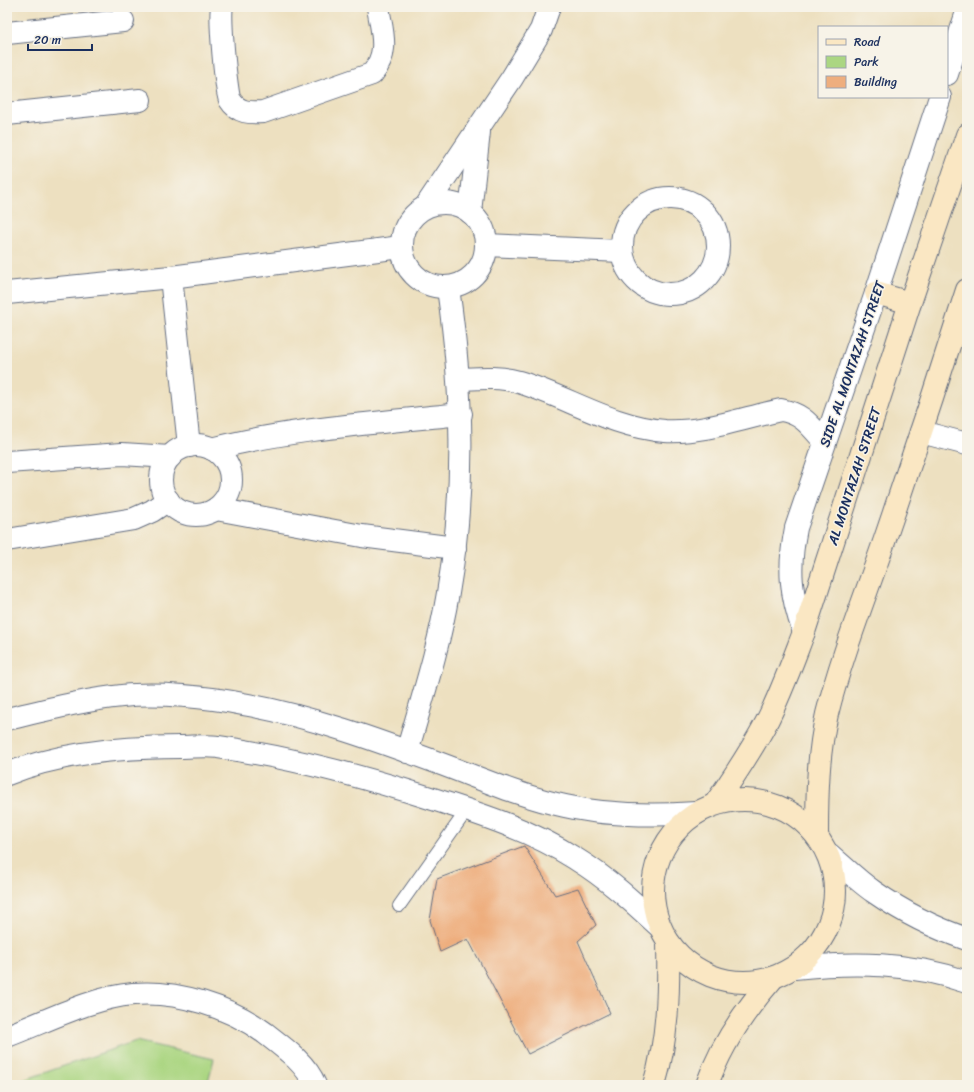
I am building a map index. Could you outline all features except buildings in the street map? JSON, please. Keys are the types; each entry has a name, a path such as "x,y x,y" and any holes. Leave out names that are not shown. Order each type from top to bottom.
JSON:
{"street":[{"path":"222,7 220,12 221,27 229,99 238,109 250,113 263,112 372,74 380,65 384,54 384,43 378,7"},
{"path":"426,206 441,203 456,205 470,212 477,219 484,231 486,245 485,255 476,273 464,283 448,288 432,286 416,278 405,264 401,247 402,235 407,223 416,213 426,206 479,129 541,30 549,7"},
{"path":"948,71 967,12"},
{"path":"7,33 122,21"},
{"name":"SIDE AL MONTAZAH STREET","path":"804,632 794,607 790,581 790,554 796,528 940,98"},
{"path":"7,114 140,100"},
{"path":"470,212 479,129"},
{"name":"AL MONTAZAH STREET","path":"664,935 653,902 654,876 661,851 676,830 706,809 742,764 766,722 787,678 804,632 910,303 966,143"},
{"path":"671,198 691,202 707,214 716,232 718,252 712,271 698,286 679,294 659,294 641,285 627,270 621,251 623,230 634,213 651,202 671,198"},
{"path":"486,245 621,251"},
{"path":"7,293 171,277 401,247"},
{"path":"171,277 189,446"},
{"path":"407,752 439,639 455,548 461,481 461,414 459,379 457,351 448,288"},
{"path":"817,834 817,800 820,757 827,714 839,673 921,432 967,290"},
{"path":"876,292 910,303"},
{"path":"459,379 492,377 519,382 616,422 665,431 700,429 781,410 794,412 801,416 825,442"},
{"path":"212,449 249,440 302,431 461,414"},
{"path":"921,432 967,444"},
{"path":"201,445 212,449 225,461 232,478 230,490 225,500 216,509 206,514 196,515 180,510 168,500 163,490 161,478 164,467 170,457 179,450 189,446 201,445"},
{"path":"7,462 122,454 170,457"},
{"path":"7,540 134,519 152,511 168,500"},
{"path":"216,509 362,536 455,548"},
{"path":"7,719 65,706 123,696 183,696 242,703 301,717 407,752 523,795 566,806 609,813 653,816 706,809 755,800 779,806 806,823 817,834 829,854 834,876 835,894 833,911 828,928 819,943 794,968 774,978 744,982 715,977 689,964 664,935 620,890 575,858 526,832 467,810 351,773 217,747 152,747 87,754 24,767 7,774"},
{"path":"829,854 873,891 902,910 932,926 967,939"},
{"path":"654,1085 660,1065 666,1024 669,983 664,935"},
{"path":"794,968 830,964 904,966 940,972 967,982"},
{"path":"707,1085 728,1037 749,1005 774,978"},
{"path":"7,1036 97,1002 134,994 174,996 213,1006 250,1022 283,1046 311,1075 315,1085"}],"lane":[{"path":"399,906 467,810"}],"green space":[{"path":"136,1041 214,1059 207,1085 9,1085"}]}
